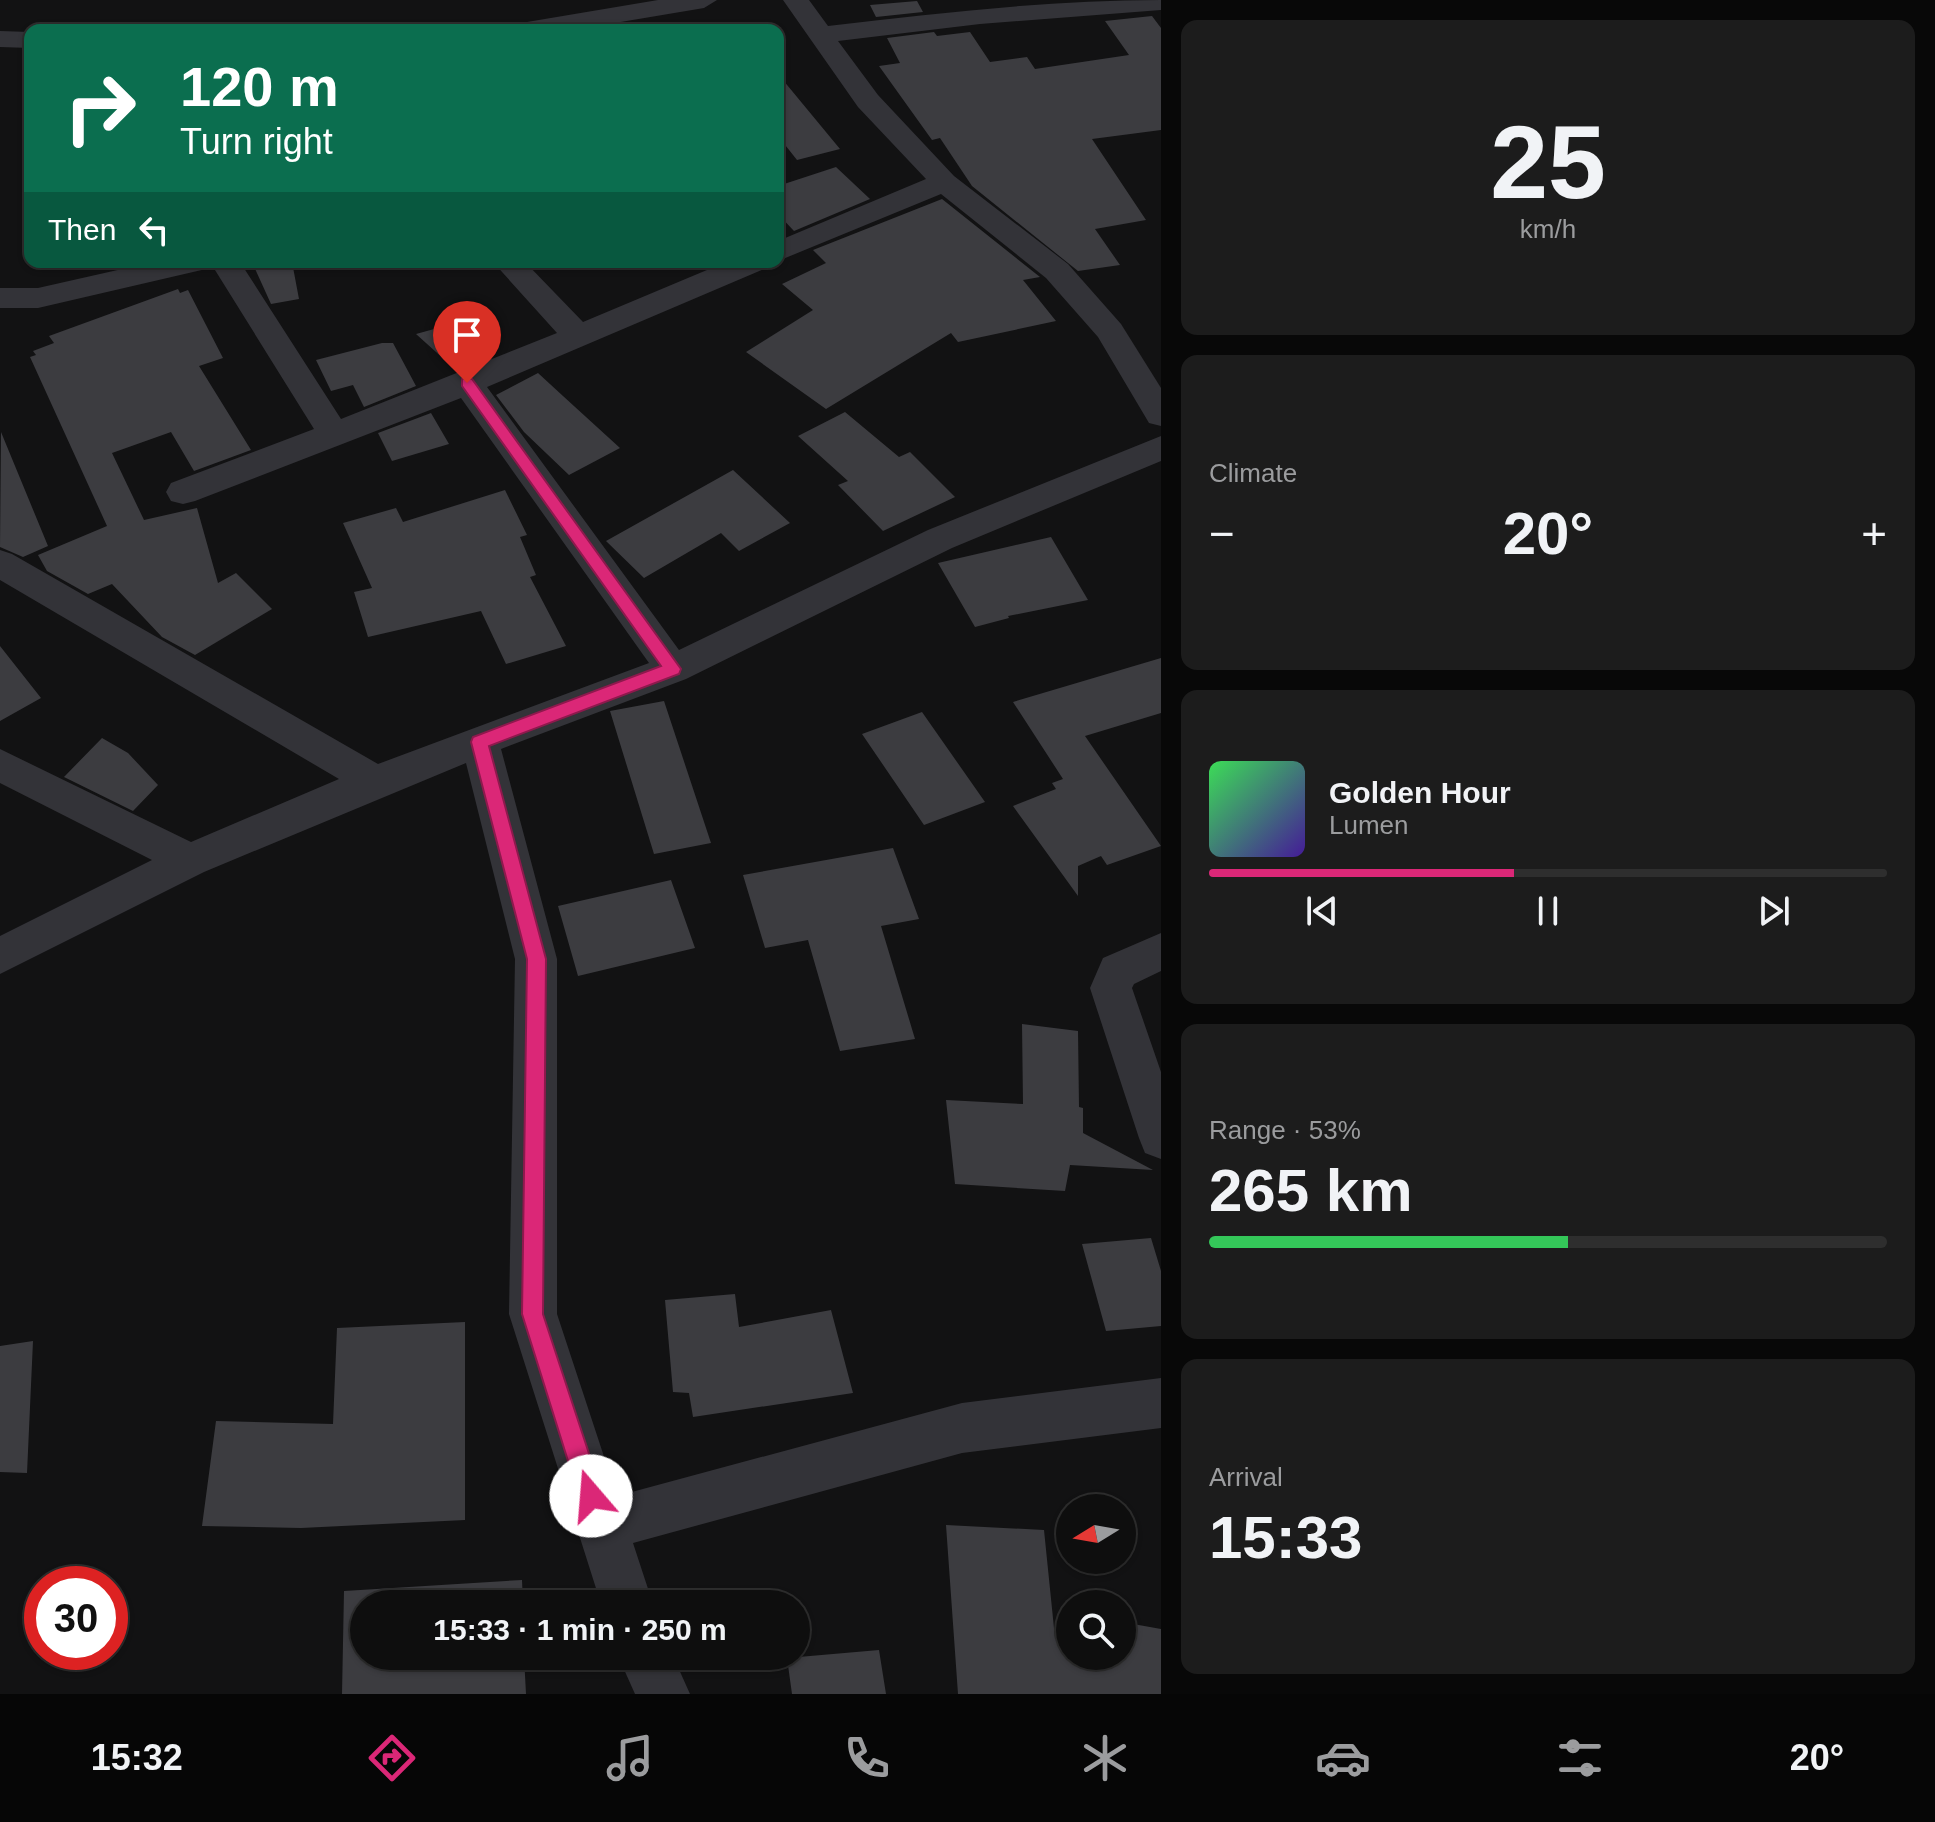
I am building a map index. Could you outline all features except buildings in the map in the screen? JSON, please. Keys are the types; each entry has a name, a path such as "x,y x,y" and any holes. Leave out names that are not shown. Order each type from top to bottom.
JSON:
{"street":[{"path":"562,24 704,0"},
{"path":"796,0 818,35 868,101 944,182 1057,271 1110,331 1160,412"},
{"path":"818,35 980,16 1161,2"},
{"path":"0,39 24,40"},
{"path":"784,249 944,182"},
{"path":"0,298 38,298 169,268"},
{"path":"229,268 334,434"},
{"path":"514,268 578,336"},
{"path":"183,492 467,383 739,268"},
{"path":"467,383 673,669"},
{"path":"0,956 190,860 375,781 673,669 940,539 1161,448"},
{"path":"0,563 375,781"},
{"path":"480,742 536,959 533,1314 622,1590"},
{"path":"0,765 190,860"},
{"path":"1161,951 1118,971 1111,988 1161,1138"},
{"path":"601,1526 962,1428 1161,1403"},
{"path":"652,1670 663,1694"}],"route":[{"path":"467,383 673,669 480,742 536,959 533,1314 591,1496"}]}
